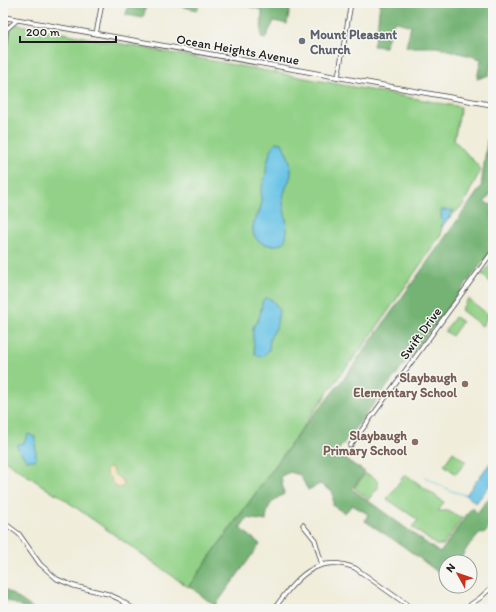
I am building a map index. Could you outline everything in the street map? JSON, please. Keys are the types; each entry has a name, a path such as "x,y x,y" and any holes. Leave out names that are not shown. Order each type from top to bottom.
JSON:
{"main road":[{"name":"Ocean Heights Avenue","path":"3,17 493,104"}],"street":[{"path":"96,34 102,3"},
{"path":"338,77 351,3"},
{"path":"3,17 7,28 3,56"},
{"path":"7,28 17,20"},
{"name":"Swift Drive","path":"350,446 493,251"},
{"path":"3,522 20,534 40,564 57,579 74,586 108,594 134,609"},
{"path":"303,525 315,540 322,565"},
{"path":"274,609 299,578 308,570 322,565 337,563 355,568 413,609"},
{"path":"464,609 480,598 493,586"}],"green space":[{"path":"128,3 147,3 143,18 126,15"},
{"path":"177,3 200,3 197,10 176,5"},
{"path":"234,3 291,3 287,24 274,21 265,39 261,38 262,10"},
{"path":"380,3 493,3 493,56 489,75 477,79 481,59 437,47 406,47 411,26 394,21 385,47 373,46 377,30"},
{"path":"3,22 461,107 454,140 481,169 463,205 442,225 441,235 366,343 341,374 188,587 56,493 56,495 3,459"},
{"path":"488,135 493,136 493,163 491,164 493,174 493,191 485,201 488,204 493,205 493,249 336,453 365,472 352,489 440,553 472,507 477,513 493,493 493,523 484,534 481,532 469,545 463,554 438,554 438,572 403,546 365,521 368,514 352,505 345,513 333,506 333,492 320,484 308,490 300,475 290,472 281,476 284,494 270,504 267,511 266,521 247,518 240,528 260,544 215,606 189,586 302,429 345,377 481,187"},
{"path":"493,261 493,284 482,275"},
{"path":"468,299 489,315 482,326 461,310"},
{"path":"455,317 462,322 452,336 445,331"},
{"path":"453,452 466,462 456,474 444,465"},
{"path":"365,474 375,478 378,485 378,488 369,499 354,488"},
{"path":"405,474 444,502 438,511 448,511 462,518 443,545 436,545 412,527 418,520 387,499"},
{"path":"3,588 34,609 22,607 3,599"}],"sand":[{"path":"111,467 116,476 122,479 124,485 123,487 119,488 113,485 111,479 106,474 106,470"}],"water":[{"path":"276,142 282,143 291,166 291,174 283,196 287,233 283,243 278,245 267,245 255,237 253,226 261,206 261,191 266,175 269,157"},
{"path":"448,209 450,211 454,210 442,227 441,212 442,210"},
{"path":"265,298 271,299 279,311 276,328 270,338 269,350 262,357 255,353 253,331"},
{"path":"28,434 35,437 35,460 26,460 17,447 18,444 24,443"},
{"path":"493,459 493,481 476,503 466,495"}],"waterway":[{"path":"425,477 451,491 466,495"}],"place":[{"name":"Mount Pleasant Church","path":"302,41"},
{"name":"Slaybaugh Elementary School","path":"465,384"},
{"name":"Slaybaugh Primary School","path":"415,442"}]}
